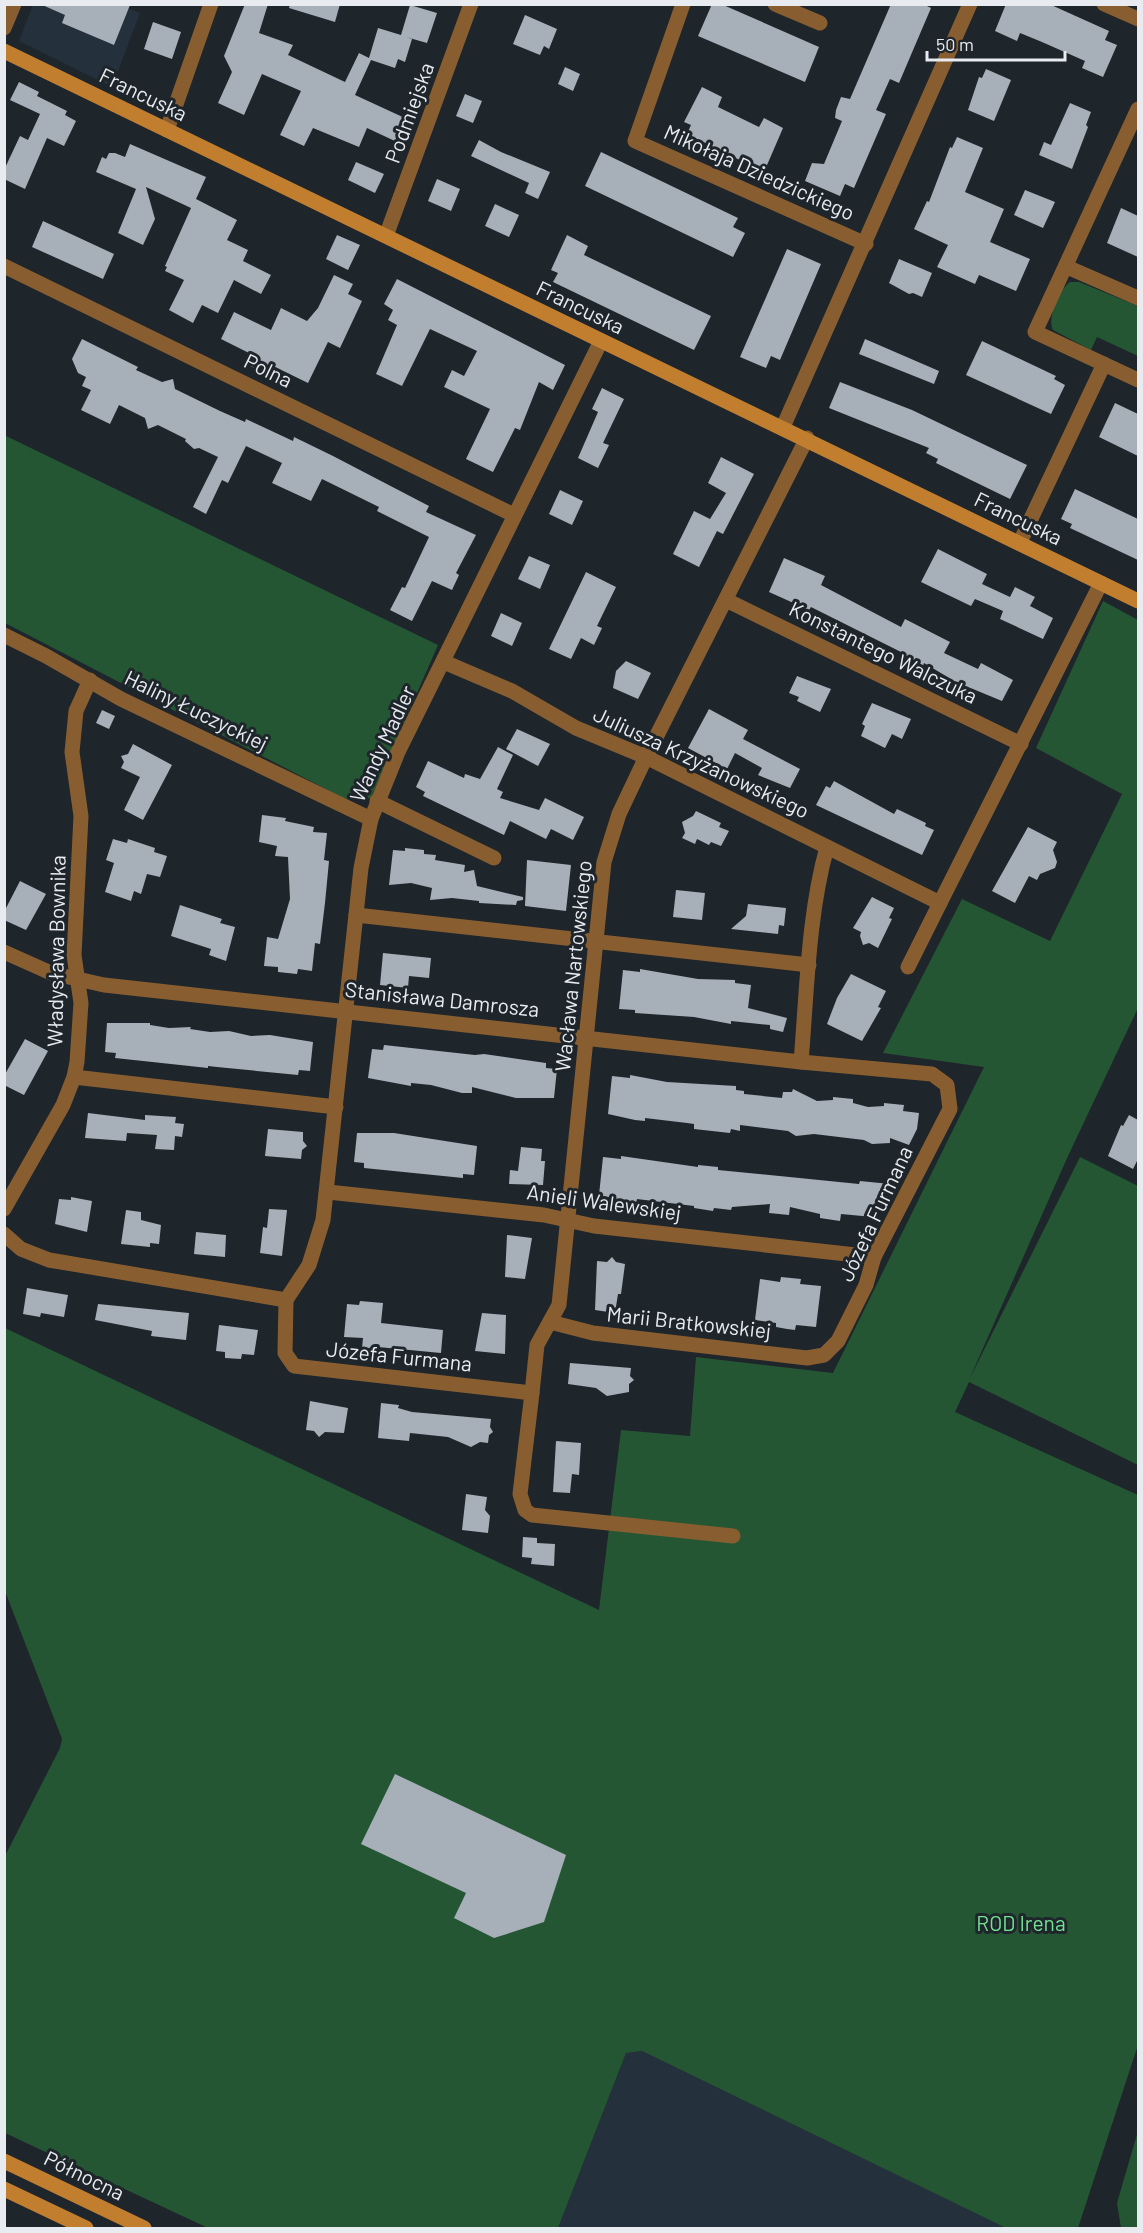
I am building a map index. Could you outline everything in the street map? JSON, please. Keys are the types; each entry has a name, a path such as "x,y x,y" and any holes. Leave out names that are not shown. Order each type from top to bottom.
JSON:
{"street":[{"path":"4,28 14,4"},
{"path":"167,130 211,4"},
{"name":"Podmiejska","path":"386,236 471,4"},
{"name":"Mikołaja Dziedzickiego","path":"683,4 635,141 866,244"},
{"path":"776,4 820,23"},
{"path":"783,427 866,244 970,4"},
{"path":"1104,4 1138,19"},
{"name":"Francuska","path":"4,51 601,341 807,438 1138,601"},
{"path":"1138,109 1035,332 1138,380"},
{"name":"Polna","path":"4,266 514,514"},
{"path":"1067,267 1138,298"},
{"name":"Wandy Madler","path":"286,1300 309,1265 323,1220 328,1192 361,868 371,819 398,752 601,341"},
{"path":"1020,542 1104,364"},
{"name":"Wacława Nartowskiego","path":"532,1394 537,1345 559,1305 570,1221 604,862 619,814 646,757 807,438"},
{"path":"908,967 1101,583"},
{"name":"Konstantego Walczuka","path":"726,600 1021,744"},
{"name":"Haliny Łuczyckiej","path":"4,635 121,699 371,819"},
{"name":"Juliusza Krzyżanowskiego","path":"444,662 512,691 576,728 646,757 940,903"},
{"name":"Władysława Bownika","path":"4,1209 63,1105 74,1077 81,1003 74,955 81,816 72,752 76,711 90,680"},
{"path":"377,801 494,858"},
{"path":"801,1062 809,965 821,868 827,847"},
{"path":"356,915 809,965"},
{"name":"Stanisława Damrosza","path":"4,952 51,974 77,981 801,1062 932,1074 947,1085"},
{"path":"74,1077 336,1107"},
{"name":"Józefa Furmana","path":"824,1354 838,1341 866,1285 874,1257 950,1109 947,1085"},
{"name":"Anieli Walewskiej","path":"328,1192 544,1215 570,1221 874,1257"},
{"path":"4,1234 21,1249 49,1260 286,1300"},
{"name":"Józefa Furmana","path":"286,1300 285,1353 294,1365 532,1394"},
{"name":"Marii Bratkowskiej","path":"550,1322 593,1333 807,1358 824,1354"},
{"path":"532,1394 520,1494 525,1510 532,1515 733,1536"},
{"name":"Północna","path":"4,2161 144,2229"},
{"path":"4,2189 86,2229"}],"shaded area":[{"path":"33,5 119,5 140,13 112,87 19,41"},
{"path":"642,2051 1006,2228 558,2228 626,2053"}],"green space":[{"path":"1070,282 1079,282 1138,306 1138,356 1097,337 1091,350 1053,330 1052,318 1055,304"},
{"path":"4,435 438,645 371,798 347,800 5,623"},
{"name":"ROD Irena","path":"1103,601 1138,620 1138,1008 1068,1156 969,1380 1080,1157 1138,1186 1138,1465 969,1382 955,1412 1138,1495 1138,2045 1078,2228 1006,2228 642,2051 626,2053 558,2228 208,2228 5,2133 5,1856 60,1748 62,1739 5,1591 5,1328 599,1610 621,1430 690,1436 696,1357 833,1373 984,1067 883,1053 962,899 1050,941 1122,794 1036,748"},
{"path":"1138,2131 1138,2228 1121,2228 1117,2203"}],"building":[{"path":"40,4 130,5 114,45 62,23 65,15"},
{"path":"245,4 268,4 259,33 293,45 288,55 345,82 359,53 369,58 378,28 401,35 410,5 437,13 427,43 406,37 412,39 405,62 398,59 395,68 371,60 355,95 407,119 397,142 367,128 359,147 313,128 304,146 280,135 301,91 262,74 244,115 218,103 232,72 224,56"},
{"path":"290,4 340,4 335,22 289,8"},
{"path":"712,4 721,4 819,47 805,82 698,36"},
{"path":"891,4 923,4 931,8 899,83 890,79 876,110 886,114 854,188 845,184 840,196 805,181 812,163 824,164 842,121 835,118 841,97 850,99"},
{"path":"1006,4 1049,4 1109,31 1105,40 1117,45 1103,77 1082,68 1085,61 1042,42 1020,33 1017,41 995,31"},
{"path":"525,15 557,29 549,49 544,46 540,55 513,44"},
{"path":"153,22 181,32 172,59 144,49"},
{"path":"565,67 580,74 573,91 558,84"},
{"path":"986,69 1011,80 994,121 968,110 979,77 982,78"},
{"path":"19,82 39,92 37,96 67,111 65,115 76,121 64,146 47,138 25,189 4,179 4,170 20,136 28,140 40,114 10,100"},
{"path":"702,87 722,97 718,107 759,127 764,118 783,128 764,172 687,134 691,125 684,122"},
{"path":"465,94 482,101 473,123 456,116"},
{"path":"1070,103 1091,112 1086,125 1088,127 1072,169 1039,155 1044,142 1051,145"},
{"path":"957,137 983,148 965,192 1004,209 990,242 1030,259 1016,291 979,275 975,284 937,267 948,245 914,229 927,201 929,202 950,147 952,148"},
{"path":"479,140 501,152 550,172 538,199 525,193 529,183 471,156"},
{"path":"130,144 206,177 196,199 237,220 227,240 248,250 243,261 271,275 261,294 234,280 218,313 202,305 193,323 169,310 184,280 165,271 167,267 165,266 191,208 146,187 155,219 143,245 118,233 136,189 96,172 102,157 106,159 109,153 115,153 125,157"},
{"path":"601,152 738,218 733,227 745,233 733,257 585,186"},
{"path":"356,162 384,174 375,193 348,180"},
{"path":"437,179 460,189 451,211 428,201"},
{"path":"1025,190 1055,202 1043,228 1014,215"},
{"path":"495,204 519,215 509,237 485,226"},
{"path":"1121,208 1138,216 1138,257 1107,243"},
{"path":"43,221 114,254 103,279 32,247"},
{"path":"337,235 360,245 348,270 326,259"},
{"path":"567,235 588,246 584,255 711,316 694,350 553,282 558,273 551,270"},
{"path":"787,249 821,264 780,360 771,356 766,368 740,357"},
{"path":"899,259 932,273 922,297 913,293 909,294 889,283"},
{"path":"334,275 353,284 348,294 362,301 340,348 328,342 308,383 271,365 267,374 246,364 251,354 221,339 234,312 271,330 281,308 307,321 318,308"},
{"path":"397,279 565,365 553,390 539,382 520,430 515,428 493,472 466,459 490,409 444,387 452,370 464,376 477,351 430,329 402,386 376,374 397,325 388,320 393,310 384,304"},
{"path":"82,339 138,367 136,370 162,382 173,379 175,389 220,411 245,422 246,419 293,441 294,437 333,456 429,506 426,512 476,535 456,573 459,575 452,590 432,581 412,621 390,610 402,587 405,588 429,537 377,511 379,507 322,479 311,501 272,483 282,463 246,446 228,483 222,480 206,514 193,507 218,457 199,448 194,449 185,441 186,439 158,425 148,429 145,418 119,405 110,424 81,410 91,390 82,386 86,377 78,373 72,359"},
{"path":"865,339 939,371 934,384 859,354"},
{"path":"982,341 1056,376 1054,379 1065,385 1051,414 966,375"},
{"path":"840,382 912,410 1027,465 1010,499 936,463 938,459 926,453 929,448 829,408"},
{"path":"602,388 624,399 603,443 609,445 598,468 578,458 598,412 592,409"},
{"path":"1115,403 1138,414 1138,456 1099,437"},
{"path":"721,457 754,474 723,534 717,531 699,567 673,554 694,511 710,519 726,493 708,483"},
{"path":"1075,489 1138,519 1138,560 1070,528 1072,524 1061,519"},
{"path":"560,490 583,501 572,525 549,514"},
{"path":"938,549 987,574 982,584 1010,597 1015,587 1035,597 1030,606 1053,618 1043,639 1000,619 1003,611 975,599 971,606 921,582"},
{"path":"529,556 550,565 540,589 518,579"},
{"path":"784,558 825,576 821,585 901,627 905,619 950,642 944,653 978,669 981,663 1013,680 1002,701 956,682 924,663 923,666 902,656 903,653 811,607 809,610 769,592"},
{"path":"586,572 616,587 597,626 602,628 594,645 581,638 571,659 549,649"},
{"path":"501,613 522,623 512,646 491,636"},
{"path":"626,661 651,673 638,699 613,688 616,671"},
{"path":"797,676 831,689 820,712 797,701 799,697 789,693"},
{"path":"872,703 911,719 902,739 892,734 885,748 861,736 865,726 862,724"},
{"path":"709,709 748,730 743,739 800,769 790,788 758,775 762,768 735,753 727,769 688,748"},
{"path":"102,710 115,716 109,729 96,723"},
{"path":"517,729 550,744 538,766 506,749"},
{"path":"133,744 172,765 143,820 124,810 140,777 121,768 124,762 121,756 128,754"},
{"path":"498,747 513,755 497,789 503,792 500,798 539,810 545,798 584,817 573,840 551,829 546,839 510,821 504,835 423,796 425,792 416,787 428,761 464,778 465,774 480,779"},
{"path":"834,781 894,814 897,809 926,823 925,826 934,830 922,855 816,805 826,786 830,788"},
{"path":"696,811 721,823 719,827 729,831 721,846 711,842 709,845 697,839 695,844 682,838 685,833 682,822 693,816"},
{"path":"262,815 286,818 285,821 314,827 313,832 327,833 324,860 329,861 325,903 320,944 315,943 312,971 298,969 297,974 278,972 278,967 264,966 267,937 278,939 290,899 288,857 275,856 277,846 259,842"},
{"path":"1028,827 1057,842 1053,850 1057,862 1055,868 1040,874 1037,880 1029,876 1015,903 992,891"},
{"path":"113,839 127,843 128,839 155,848 154,852 167,856 160,877 147,874 141,894 134,891 131,901 105,892 114,863 106,860"},
{"path":"405,848 424,850 424,854 436,855 435,860 465,865 464,872 474,870 477,886 523,897 523,900 517,901 516,905 479,903 479,901 452,898 430,900 432,888 411,883 389,885 393,850 405,851"},
{"path":"527,860 571,865 566,911 525,906"},
{"path":"20,881 46,894 26,930 4,920 4,912"},
{"path":"676,890 705,893 702,920 673,917"},
{"path":"872,897 894,908 889,918 892,919 878,948 869,943 863,945 861,932 853,928"},
{"path":"748,904 786,908 784,926 779,925 778,934 731,929 746,916"},
{"path":"180,905 222,919 220,923 235,927 226,961 209,955 211,949 171,936"},
{"path":"383,953 431,958 429,978 409,976 408,988 380,985"},
{"path":"640,969 698,979 735,980 735,983 751,985 748,1008 787,1018 783,1032 770,1029 770,1025 731,1021 731,1024 694,1017 635,1013 635,1010 619,1009 623,970 640,972"},
{"path":"851,974 886,991 878,1007 881,1008 862,1041 827,1024 837,998"},
{"path":"107,1023 150,1023 150,1025 169,1028 191,1027 190,1029 210,1032 229,1031 251,1036 270,1035 313,1042 310,1071 299,1070 298,1075 115,1058 116,1053 105,1052"},
{"path":"25,1039 48,1051 24,1095 4,1085 4,1076"},
{"path":"384,1045 475,1055 484,1054 546,1063 546,1068 557,1069 554,1098 516,1098 472,1087 472,1093 462,1093 431,1085 411,1083 411,1086 368,1078 372,1049 383,1050"},
{"path":"630,1075 667,1082 736,1086 736,1090 744,1091 744,1094 782,1098 783,1092 792,1092 793,1089 817,1101 833,1100 833,1097 853,1099 853,1103 868,1107 884,1106 884,1103 904,1105 903,1111 919,1113 917,1129 909,1145 890,1138 890,1143 872,1144 864,1140 814,1134 796,1136 788,1131 740,1125 740,1131 731,1129 730,1133 694,1129 694,1124 645,1118 645,1121 635,1120 608,1114 612,1076 630,1078"},
{"path":"88,1113 145,1120 145,1115 176,1117 175,1123 184,1124 182,1137 175,1136 174,1150 155,1149 157,1135 127,1133 126,1141 85,1138"},
{"path":"1129,1115 1138,1120 1138,1159 1133,1169 1108,1156 1121,1125 1123,1126"},
{"path":"268,1129 303,1132 303,1141 307,1146 302,1150 301,1159 265,1156"},
{"path":"357,1133 394,1133 477,1146 474,1175 463,1174 463,1178 364,1168 364,1163 354,1162"},
{"path":"521,1147 542,1149 541,1161 545,1161 543,1185 509,1184 510,1170 518,1171"},
{"path":"621,1156 698,1167 698,1165 718,1167 718,1170 859,1184 860,1181 890,1184 873,1217 841,1214 840,1221 820,1218 820,1214 790,1207 789,1215 769,1213 770,1204 732,1207 731,1210 714,1208 713,1211 694,1208 694,1206 637,1199 636,1203 599,1195 603,1157 621,1159"},
{"path":"71,1197 92,1201 87,1232 55,1224 59,1199 71,1200"},
{"path":"269,1209 287,1210 282,1256 260,1253 263,1227 267,1228"},
{"path":"126,1210 141,1212 141,1220 161,1225 159,1244 150,1243 150,1247 121,1244"},
{"path":"196,1232 226,1235 225,1257 194,1254"},
{"path":"507,1235 532,1238 525,1279 505,1277"},
{"path":"612,1257 616,1262 625,1264 621,1294 618,1294 615,1313 595,1310 597,1261 607,1262"},
{"path":"781,1277 801,1279 800,1284 821,1286 816,1327 796,1325 795,1330 776,1327 776,1323 755,1320 760,1279 780,1282"},
{"path":"27,1288 68,1295 64,1317 41,1313 40,1317 23,1314"},
{"path":"360,1301 383,1303 381,1323 443,1330 441,1353 378,1347 378,1350 362,1348 363,1338 344,1337 347,1304 359,1305"},
{"path":"98,1304 189,1313 186,1340 151,1336 152,1331 95,1320"},
{"path":"482,1313 506,1315 505,1354 475,1351"},
{"path":"219,1325 258,1330 254,1355 242,1354 241,1359 225,1358 225,1352 216,1351"},
{"path":"570,1363 631,1368 630,1376 634,1380 629,1384 629,1392 607,1396 596,1388 568,1384"},
{"path":"310,1401 348,1408 344,1433 325,1432 319,1437 314,1431 306,1430"},
{"path":"381,1403 399,1405 398,1408 412,1412 491,1419 490,1427 493,1432 489,1435 488,1443 480,1442 471,1447 448,1437 410,1433 409,1441 378,1438"},
{"path":"556,1441 581,1443 579,1475 572,1474 570,1493 553,1492"},
{"path":"466,1494 487,1497 485,1510 490,1516 488,1533 462,1530"},
{"path":"523,1537 537,1538 537,1543 555,1544 554,1566 531,1564 532,1558 522,1557"},
{"path":"395,1774 566,1855 544,1922 494,1938 454,1918 466,1893 361,1844"}]}
